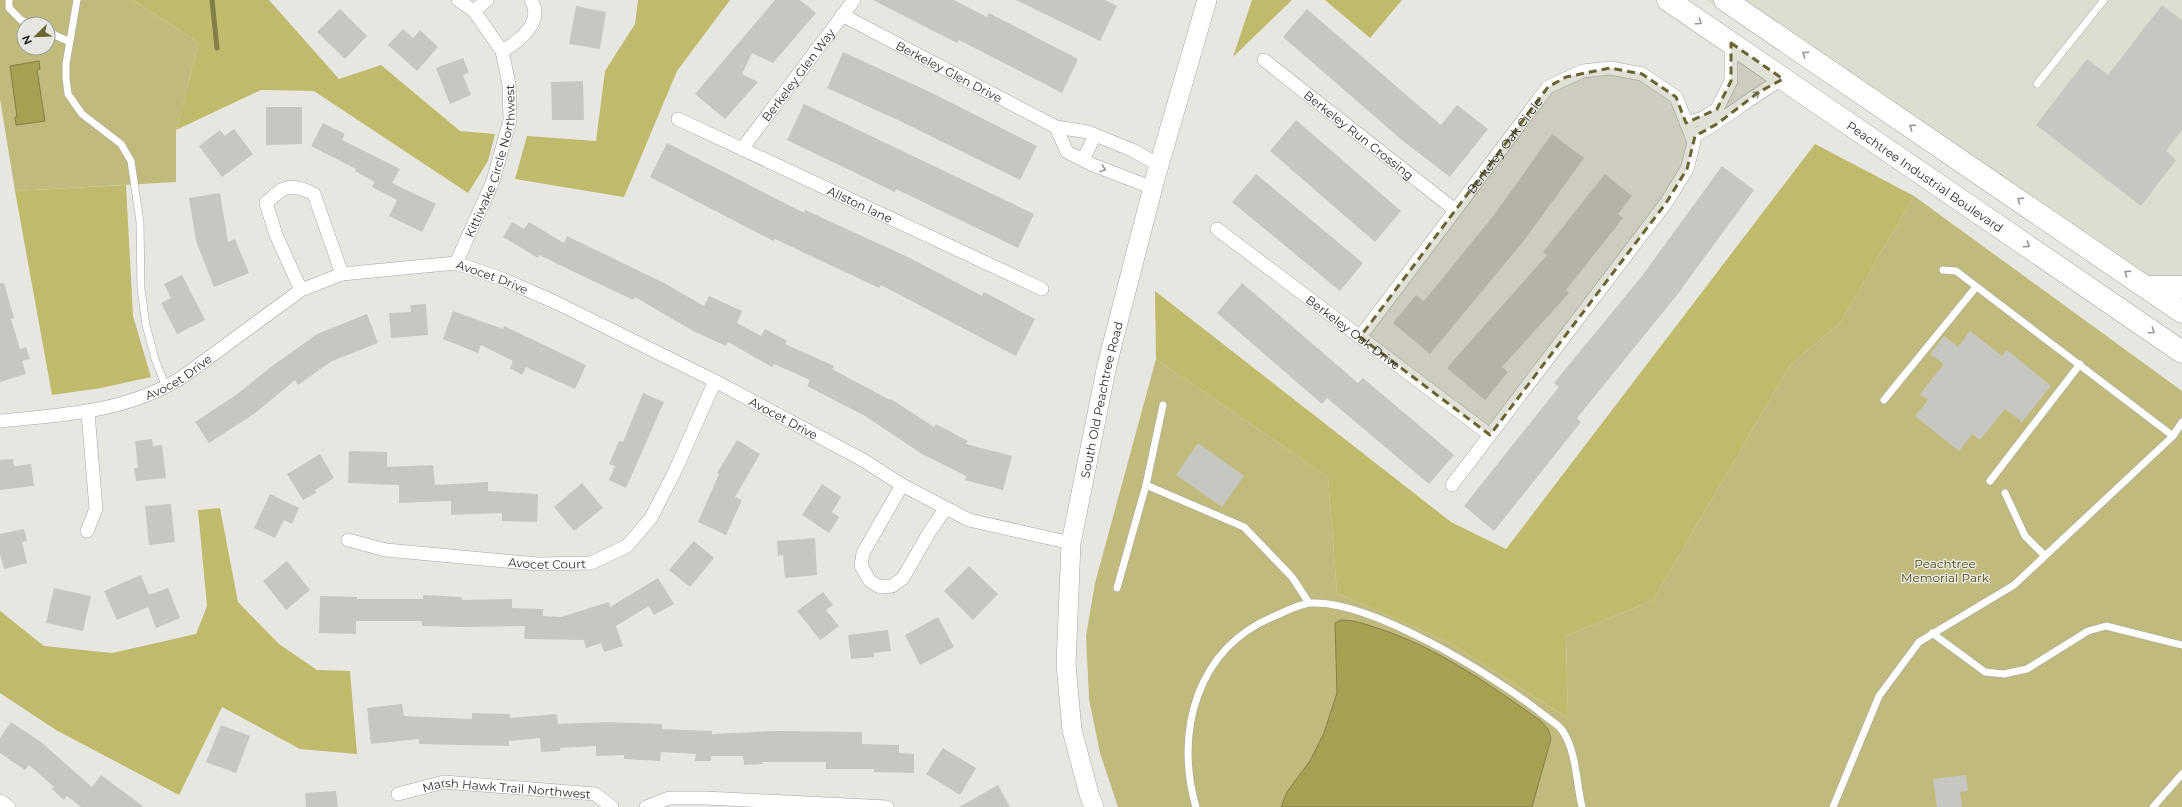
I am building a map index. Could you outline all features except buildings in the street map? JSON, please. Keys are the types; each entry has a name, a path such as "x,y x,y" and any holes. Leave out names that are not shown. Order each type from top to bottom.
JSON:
{"highway":[{"name":"Peachtree Industrial Boulevard","path":"1668,0 2182,352"},
{"path":"1725,0 2182,312"},
{"path":"2147,287 2182,287"}],"street":[{"name":"Kittiwake Circle Northwest","path":"456,263 493,182 510,120 509,84 502,51 474,11 458,0"},
{"path":"474,11 487,0"},
{"path":"502,51 524,37 531,25 534,12 531,0"},
{"name":"Berkeley Glen Way","path":"742,149 854,0"},
{"name":"South Old Peachtree Road","path":"1094,807 1088,794 1072,730 1066,665 1071,543 1107,365 1159,165 1207,0"},
{"name":"Berkeley Glen Drive","path":"842,16 1056,127 1095,135 1132,150 1159,165"},
{"path":"1686,123 1703,118 1717,109 1731,81 1731,43"},
{"name":"Berkeley Run Crossing","path":"1264,60 1455,210"},
{"name":"Berkeley Oak Circle","path":"1360,337 1548,87 1583,71 1610,68 1642,74 1676,97 1694,142 1687,169 1666,203 1452,485"},
{"path":"1692,137 1717,124 1759,92 1783,80"},
{"path":"1724,96 1738,108"},
{"name":"Allston lane","path":"678,119 1042,289"},
{"path":"1056,127 1067,152 1083,160 1153,188"},
{"path":"1083,160 1095,135"},
{"path":"301,290 283,252 266,203 281,189 299,186 314,194 342,274"},
{"name":"Berkeley Oak Drive","path":"1217,229 1490,435"},
{"name":"Avocet Drive","path":"0,421 88,413 134,401 166,387 301,290 342,274 456,263 505,280 557,303 715,381 864,460 902,484 969,520 1071,543"},
{"name":"Avocet Court","path":"348,540 386,550 500,561 538,564 591,563 627,546 651,518 675,471 715,381"},
{"path":"87,531 96,509 88,413"},
{"path":"902,484 863,553 861,566 865,575 870,581 880,587 892,586 903,578 928,533 946,508"},
{"name":"Marsh Hawk Trail Northwest","path":"398,794 444,782 595,794 612,807"},
{"path":"646,807 669,798 705,798 887,807"},
{"path":"0,801 9,807"}],"lane":[{"path":"9,0 9,8 16,16"},
{"path":"77,0 66,78 68,94 82,114 121,144 131,161 140,222 142,289 146,325 155,358 166,387"},
{"path":"2038,84 2104,0"},
{"path":"56,36 70,42"},
{"path":"1943,270 1956,271 2173,436"},
{"path":"1884,400 1976,287"},
{"path":"1990,481 2080,364"},
{"path":"1118,588 1146,485 1163,405"},
{"path":"1833,807 1879,696 1919,642 2014,585 2173,436 2182,422"},
{"path":"1146,485 1244,527 1292,577 1309,604"},
{"path":"2005,493 2025,536 2045,556"},
{"path":"1196,807 1191,789 1187,751 1190,718 1200,688 1218,658 1238,638 1260,621 1309,604 1329,604 1393,625 1480,669 1532,706 1562,730 1574,760 1582,807"},
{"path":"1932,633 1985,672 2004,674 2027,669 2088,631 2106,626 2182,645"},
{"path":"2153,807 2182,774"}],"highlighted area":[{"path":"1731,43 1783,79 1759,92 1717,124 1695,136 1687,169 1666,203 1490,435 1360,337 1548,87 1566,77 1610,68 1642,74 1676,97 1686,123 1717,109 1731,81"}],"shaded area":[{"path":"133,0 269,0 339,79 381,65 460,131 495,134 488,161 468,193 314,91 261,90 176,130 199,43"},
{"path":"638,0 730,0 677,71 624,197 515,179 527,136 596,141 605,71 635,24"},
{"path":"1252,0 1292,0 1233,57"},
{"path":"1325,0 1402,0 1370,38"},
{"path":"1706,0 2182,0 2182,323 1940,160"},
{"path":"39,61 40,69 37,70 45,121 16,125 15,117 17,117 10,66"},
{"path":"1815,144 1914,196 1840,323 1790,365 1653,600 1566,636 1568,718 1450,643 1337,593 1328,477 1156,359 1155,291 1451,522 1506,549"},
{"path":"126,185 133,316 151,377 101,388 52,395 15,191"},
{"path":"220,508 238,602 279,644 317,670 350,671 357,754 300,749 222,707 179,795 56,730 0,693 0,611 44,646 112,653 196,634 207,606 198,510"},
{"path":"1341,620 1355,621 1368,625 1421,645 1483,681 1541,721 1548,729 1551,739 1532,807 1281,807 1287,792 1310,761 1324,733 1337,693 1335,623"}],"green space":[{"path":"0,0 133,0 199,43 176,130 176,182 15,191 0,99"},
{"name":"Peachtree Memorial Park","path":"1914,196 2182,391 2182,807 1118,807 1100,753 1089,699 1086,636 1095,583 1156,359 1328,477 1337,593 1450,643 1568,718 1566,636 1653,600 1790,365 1840,323"}],"waterway":[{"path":"212,0 217,48"}]}
